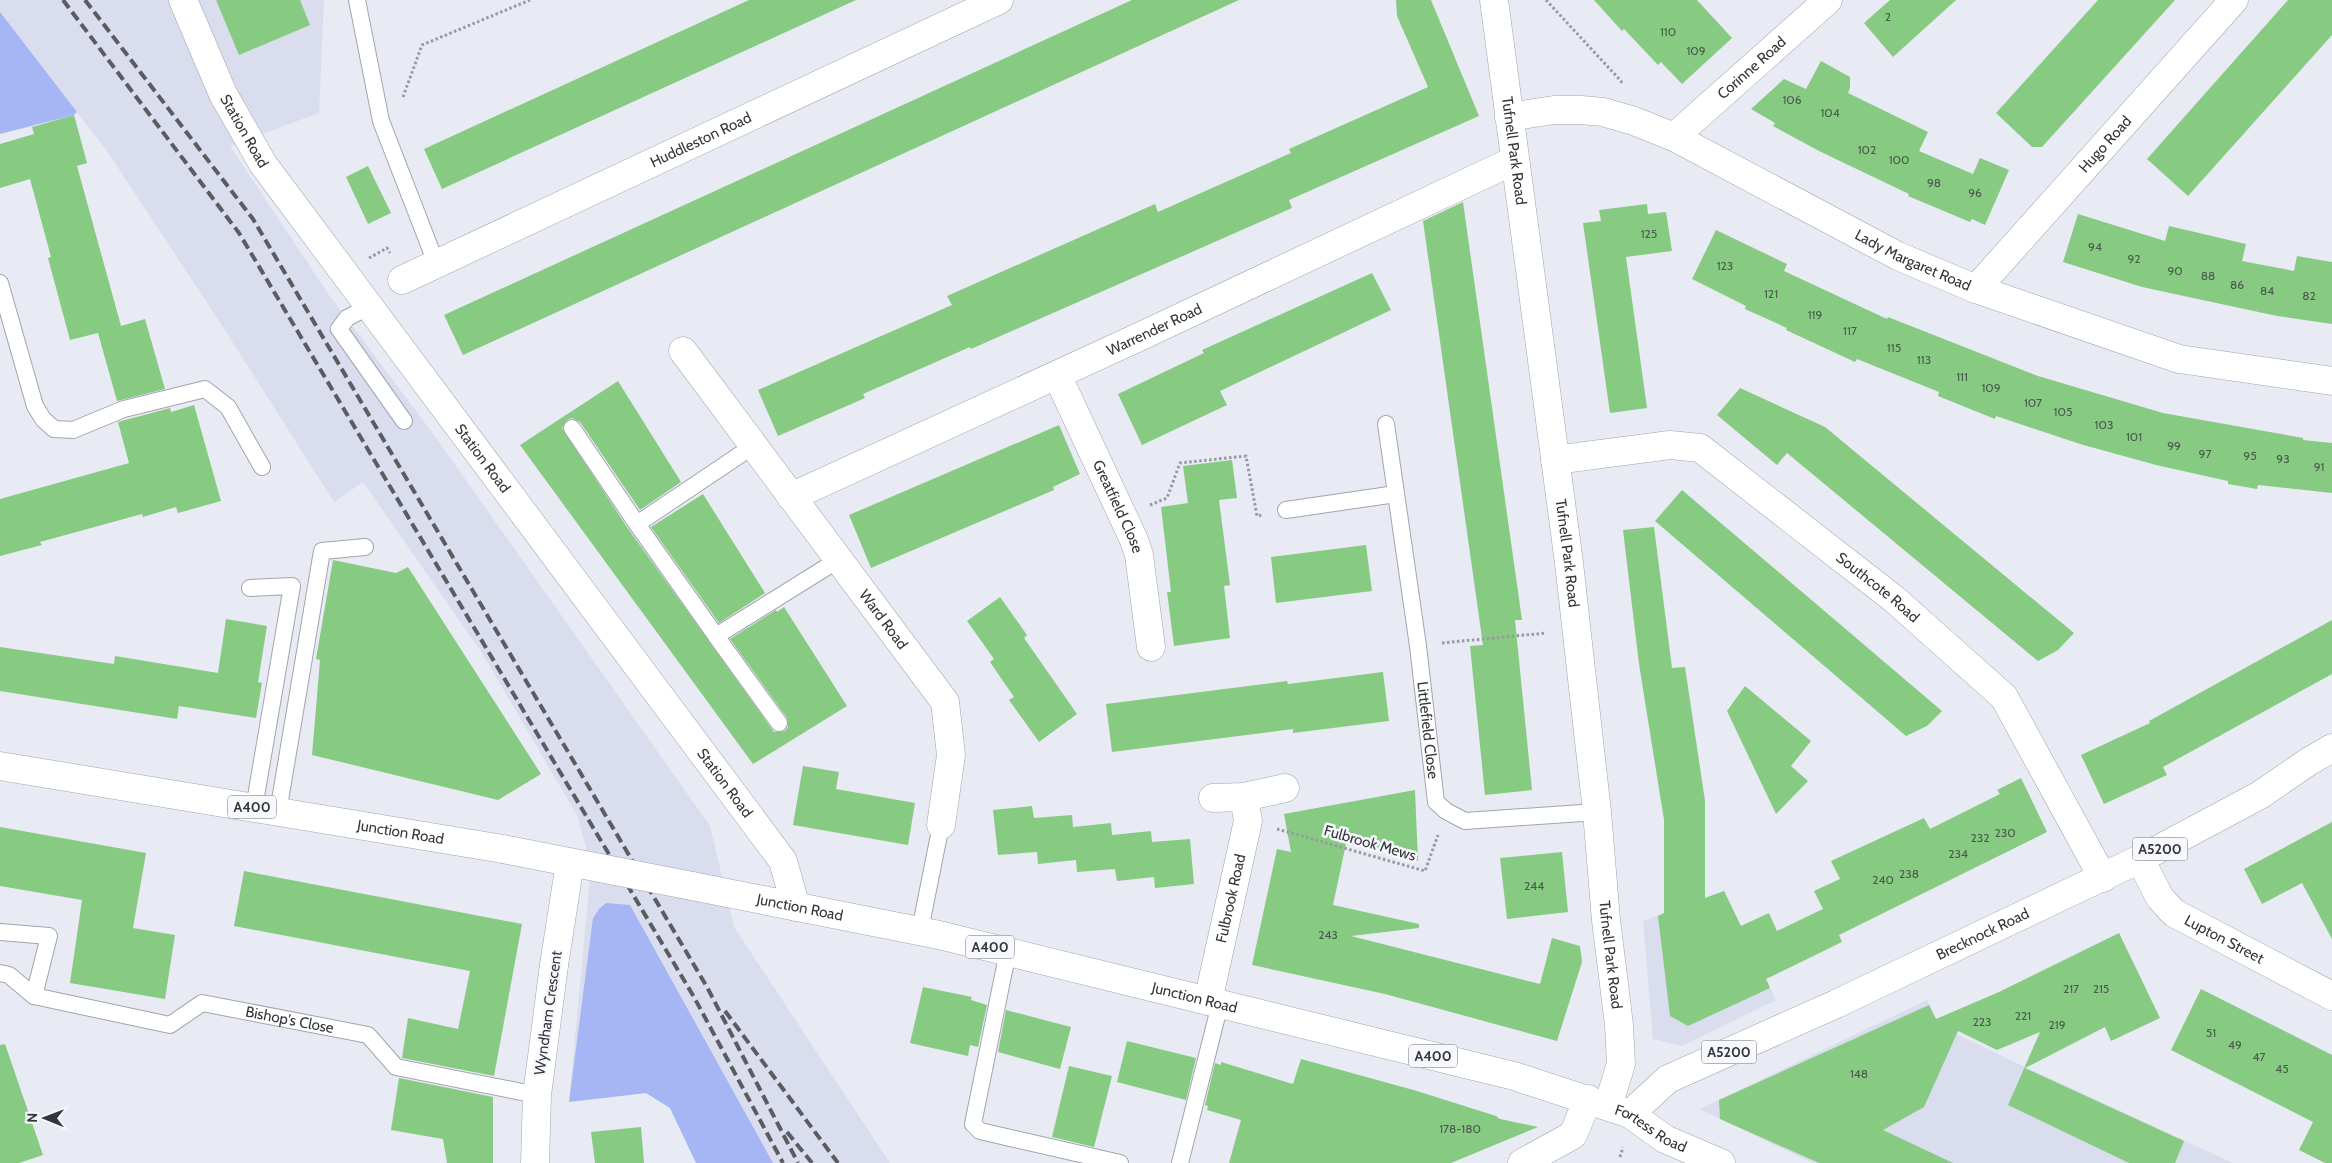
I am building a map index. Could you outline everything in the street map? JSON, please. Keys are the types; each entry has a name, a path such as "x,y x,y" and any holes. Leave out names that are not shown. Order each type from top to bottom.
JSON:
{"street":[{"name":"Station Road","path":"183,0 223,94 263,164 779,854 783,861 796,907"},
{"name":"Huddleston Road","path":"402,280 1000,0"},
{"name":"Tufnell Park Road","path":"1494,0 1576,630 1597,812 1606,920 1621,1043 1621,1064 1609,1106 1573,1135 1522,1163"},
{"name":"Corinne Road","path":"1674,137 1828,0"},
{"name":"Hugo Road","path":"1976,289 2234,0"},
{"name":"Lady Margaret Road","path":"1509,117 1554,110 1581,110 1603,112 1634,121 1674,137 1898,256 1976,289 2179,359 2332,381"},
{"name":"Warrender Road","path":"791,497 1515,160"},
{"name":"Ward Road","path":"683,352 945,702 951,756 941,825"},
{"name":"Greatfield Close","path":"1056,375 1134,540 1139,555 1151,647"},
{"name":"Southcote Road","path":"1555,460 1670,445 1700,448 1894,599 2004,696 2103,878"},
{"name":"Brecknock Road","path":"1609,1106 1836,1004 2103,878 2260,795 2332,748"},
{"name":"Junction Road","path":"0,766 503,849 920,930 1514,1076 1609,1106"},
{"path":"1212,798 1246,809 1285,788"},
{"name":"Fulbrook Road","path":"1214,1002 1246,809"},
{"name":"Lupton Street","path":"2140,859 2160,898 2174,913 2332,996"},
{"name":"Wyndham Crescent","path":"535,1163 537,1095 570,863"},
{"name":"Fortess Road","path":"1609,1106 1665,1139 1721,1163"}],"lane":[{"path":"357,0 381,121 436,263"},
{"path":"0,283 35,406 43,419 54,429 73,430 124,409 205,388 228,407 262,468"},
{"path":"370,306 347,318 339,329 404,421"},
{"name":"Littlefield Close","path":"1386,424 1418,646 1436,802 1446,811"},
{"path":"572,428 637,524 779,723"},
{"path":"637,524 753,446"},
{"path":"1287,509 1396,494"},
{"path":"266,810 322,551 365,547"},
{"path":"716,636 838,560"},
{"path":"250,588 292,586 266,810"},
{"path":"1446,811 1465,821 1597,812"},
{"name":"Ward Road","path":"920,930 941,825"},
{"path":"0,932 49,936 34,996"},
{"path":"1008,951 973,1124 980,1131 1120,1163"},
{"name":"Bishop's Close","path":"0,972 9,975 34,996 170,1026 202,1002 368,1035 396,1067 537,1095"},
{"path":"1180,1163 1214,1002"}],"path":[{"path":"402,104 405,88 422,45 530,0"},
{"path":"1546,0 1621,81 1634,121"},
{"path":"1141,509 1167,498 1180,463 1246,456 1257,516 1287,509"},
{"path":"1418,646 1576,630"},
{"name":"Fulbrook Mews","path":"1246,809 1425,871 1446,811"},
{"path":"1620,1157 1623,1146"}],"shaded area":[{"path":"0,0 324,0 319,113 230,146 329,295 434,435 710,826 734,927 890,1163 696,1163 670,1108 646,1093 569,1102 591,867 578,817 482,653 363,482 334,502 223,327 107,151 0,12"},
{"path":"0,12 77,112 74,115 0,134"},
{"path":"1724,891 1776,1000 1682,1046 1653,1039 1643,921"},
{"path":"606,903 630,905 773,1163 696,1163 670,1108 646,1093 569,1102 593,918"},
{"path":"1927,1000 1940,1026 2233,1163 1812,1163 1700,1109"}],"building":[{"path":"216,0 300,0 310,25 239,55"},
{"path":"749,0 856,0 442,189 424,149"},
{"path":"1132,0 1239,0 463,355 444,315"},
{"path":"1396,0 1431,0 1479,116 1289,200 1292,208 971,349 970,347 863,394 865,398 778,436 758,390 952,305 947,296 1155,204 1158,212 1291,153 1289,149 1428,87 1397,16"},
{"path":"1594,0 1697,0 1732,38 1682,84 1661,62 1658,65 1624,29 1622,31"},
{"path":"1890,0 1956,0 1893,57 1864,23"},
{"path":"2098,0 2175,0 2042,147 2032,147 1996,113"},
{"path":"2288,0 2332,0 2332,35 2188,196 2147,159"},
{"path":"1821,61 1850,77 1848,93 1928,132 1919,151 1973,174 1980,158 2009,170 1985,225 1972,219 1970,222 1908,196 1909,194 1819,151 1773,126 1775,123 1751,109 1784,79 1806,89"},
{"path":"74,115 87,163 77,166 121,326 145,319 165,389 117,401 98,333 70,340 48,258 51,257 30,179 0,188 0,144 34,134 32,127"},
{"path":"368,166 391,213 368,224 346,177"},
{"path":"1463,202 1522,620 1515,620 1532,790 1485,795 1470,646 1483,645 1423,221"},
{"path":"1647,204 1648,214 1666,212 1672,251 1626,257 1647,408 1610,413 1583,223 1601,221 1599,210"},
{"path":"2078,214 2165,241 2169,226 2246,244 2242,261 2294,271 2297,256 2332,262 2332,324 2277,316 2142,287 2063,262"},
{"path":"1716,230 1787,264 1784,271 1887,319 1888,317 2038,376 2163,413 2303,438 2303,440 2332,443 2332,493 2258,485 2257,489 2228,484 2228,481 2156,465 2080,444 1996,416 1995,419 1938,396 1939,392 1857,359 1855,362 1786,330 1787,328 1745,309 1746,306 1692,279"},
{"path":"1372,273 1391,310 1220,391 1227,405 1142,445 1118,394 1204,353 1202,350"},
{"path":"618,381 681,482 640,510 580,422 572,418 567,420 562,428 629,530 774,732 785,731 788,727 787,718 730,639 784,607 847,706 753,764 520,445"},
{"path":"1740,388 1825,427 2074,633 2058,650 2038,661 1787,453 1777,465 1717,415"},
{"path":"194,405 221,501 178,513 176,507 143,517 142,514 40,542 42,545 0,556 0,499 129,463 118,422 170,408 171,412"},
{"path":"1059,425 1080,474 1053,487 1054,490 871,568 849,515"},
{"path":"1232,460 1237,498 1219,500 1230,585 1224,586 1230,638 1174,646 1167,592 1171,592 1161,507 1188,503 1183,466"},
{"path":"1682,490 1942,711 1927,726 1906,736 1655,521"},
{"path":"703,494 765,593 719,623 651,527"},
{"path":"1654,527 1672,668 1685,667 1705,801 1705,898 1724,891 1741,926 1769,913 1777,931 1823,909 1814,891 1840,879 1831,861 1924,818 1930,829 2000,794 1997,790 2021,778 2047,832 1839,935 1842,942 1766,979 1770,988 1688,1026 1670,1016 1658,916 1664,913 1664,820 1639,664 1623,530"},
{"path":"1366,545 1372,591 1276,603 1271,557"},
{"path":"333,560 396,573 408,567 541,774 498,800 312,755 320,660 316,659"},
{"path":"1000,597 1027,635 1024,638 1077,714 1039,742 1009,700 1014,697 990,662 994,659 967,621"},
{"path":"226,619 267,626 258,682 262,683 256,718 179,706 177,719 0,691 0,647 114,664 115,656 218,673"},
{"path":"2332,620 2332,674 2163,767 2167,775 2104,804 2081,755 2150,723 2149,721"},
{"path":"1383,672 1389,721 1293,733 1293,729 1112,752 1106,704 1287,681 1288,684"},
{"path":"1745,686 1811,741 1791,766 1808,781 1776,814 1727,711"},
{"path":"803,766 839,772 836,789 915,803 908,845 793,825"},
{"path":"1415,790 1418,861 1347,839 1333,905 1419,924 1419,928 1351,936 1540,984 1552,938 1580,946 1582,962 1557,1041 1385,994 1252,965 1277,849 1291,852 1284,814"},
{"path":"1032,806 1034,818 1072,815 1073,827 1111,823 1112,835 1151,831 1152,842 1190,839 1194,884 1155,888 1154,877 1117,881 1115,869 1077,872 1076,860 1038,864 1037,852 998,855 993,810"},
{"path":"2332,822 2332,939 2302,883 2262,904 2244,869"},
{"path":"0,827 146,853 133,928 175,935 165,999 70,983 82,900 0,886"},
{"path":"1562,852 1568,912 1507,919 1500,858"},
{"path":"244,871 522,924 494,1076 402,1058 408,1018 458,1029 470,971 234,926"},
{"path":"2119,933 2160,1018 2111,1041 2105,1027 2025,1068 2184,1141 2175,1163 2129,1163 2008,1105 2040,1032 1997,1050 1958,1031 1924,1107 1883,1130 1953,1163 1819,1163 1720,1119 1719,1100 1929,1005 1936,1019 1999,992"},
{"path":"923,987 972,997 971,1000 987,1005 978,1047 970,1045 968,1056 910,1043"},
{"path":"2201,989 2332,1055 2332,1163 2325,1163 2299,1150 2313,1122 2171,1050"},
{"path":"1006,1010 1071,1027 1060,1069 998,1052"},
{"path":"1127,1041 1196,1058 1186,1100 1117,1082"},
{"path":"5,1044 43,1155 19,1163 0,1163 0,1045"},
{"path":"1301,1059 1417,1091 1496,1116 1500,1119 1538,1127 1451,1163 1229,1163 1241,1120 1207,1110 1208,1106 1205,1105 1215,1063 1221,1065 1221,1062 1293,1084"},
{"path":"1069,1066 1112,1076 1094,1147 1052,1137"},
{"path":"399,1078 493,1097 493,1163 447,1163 443,1139 391,1130"},
{"path":"641,1127 644,1163 595,1163 591,1132"}],"railway":[{"path":"63,0 239,233 694,997 783,1163"},
{"path":"85,0 253,219 707,987 798,1163"},
{"path":"725,1011 838,1163"},
{"path":"787,1132 812,1163"}]}
